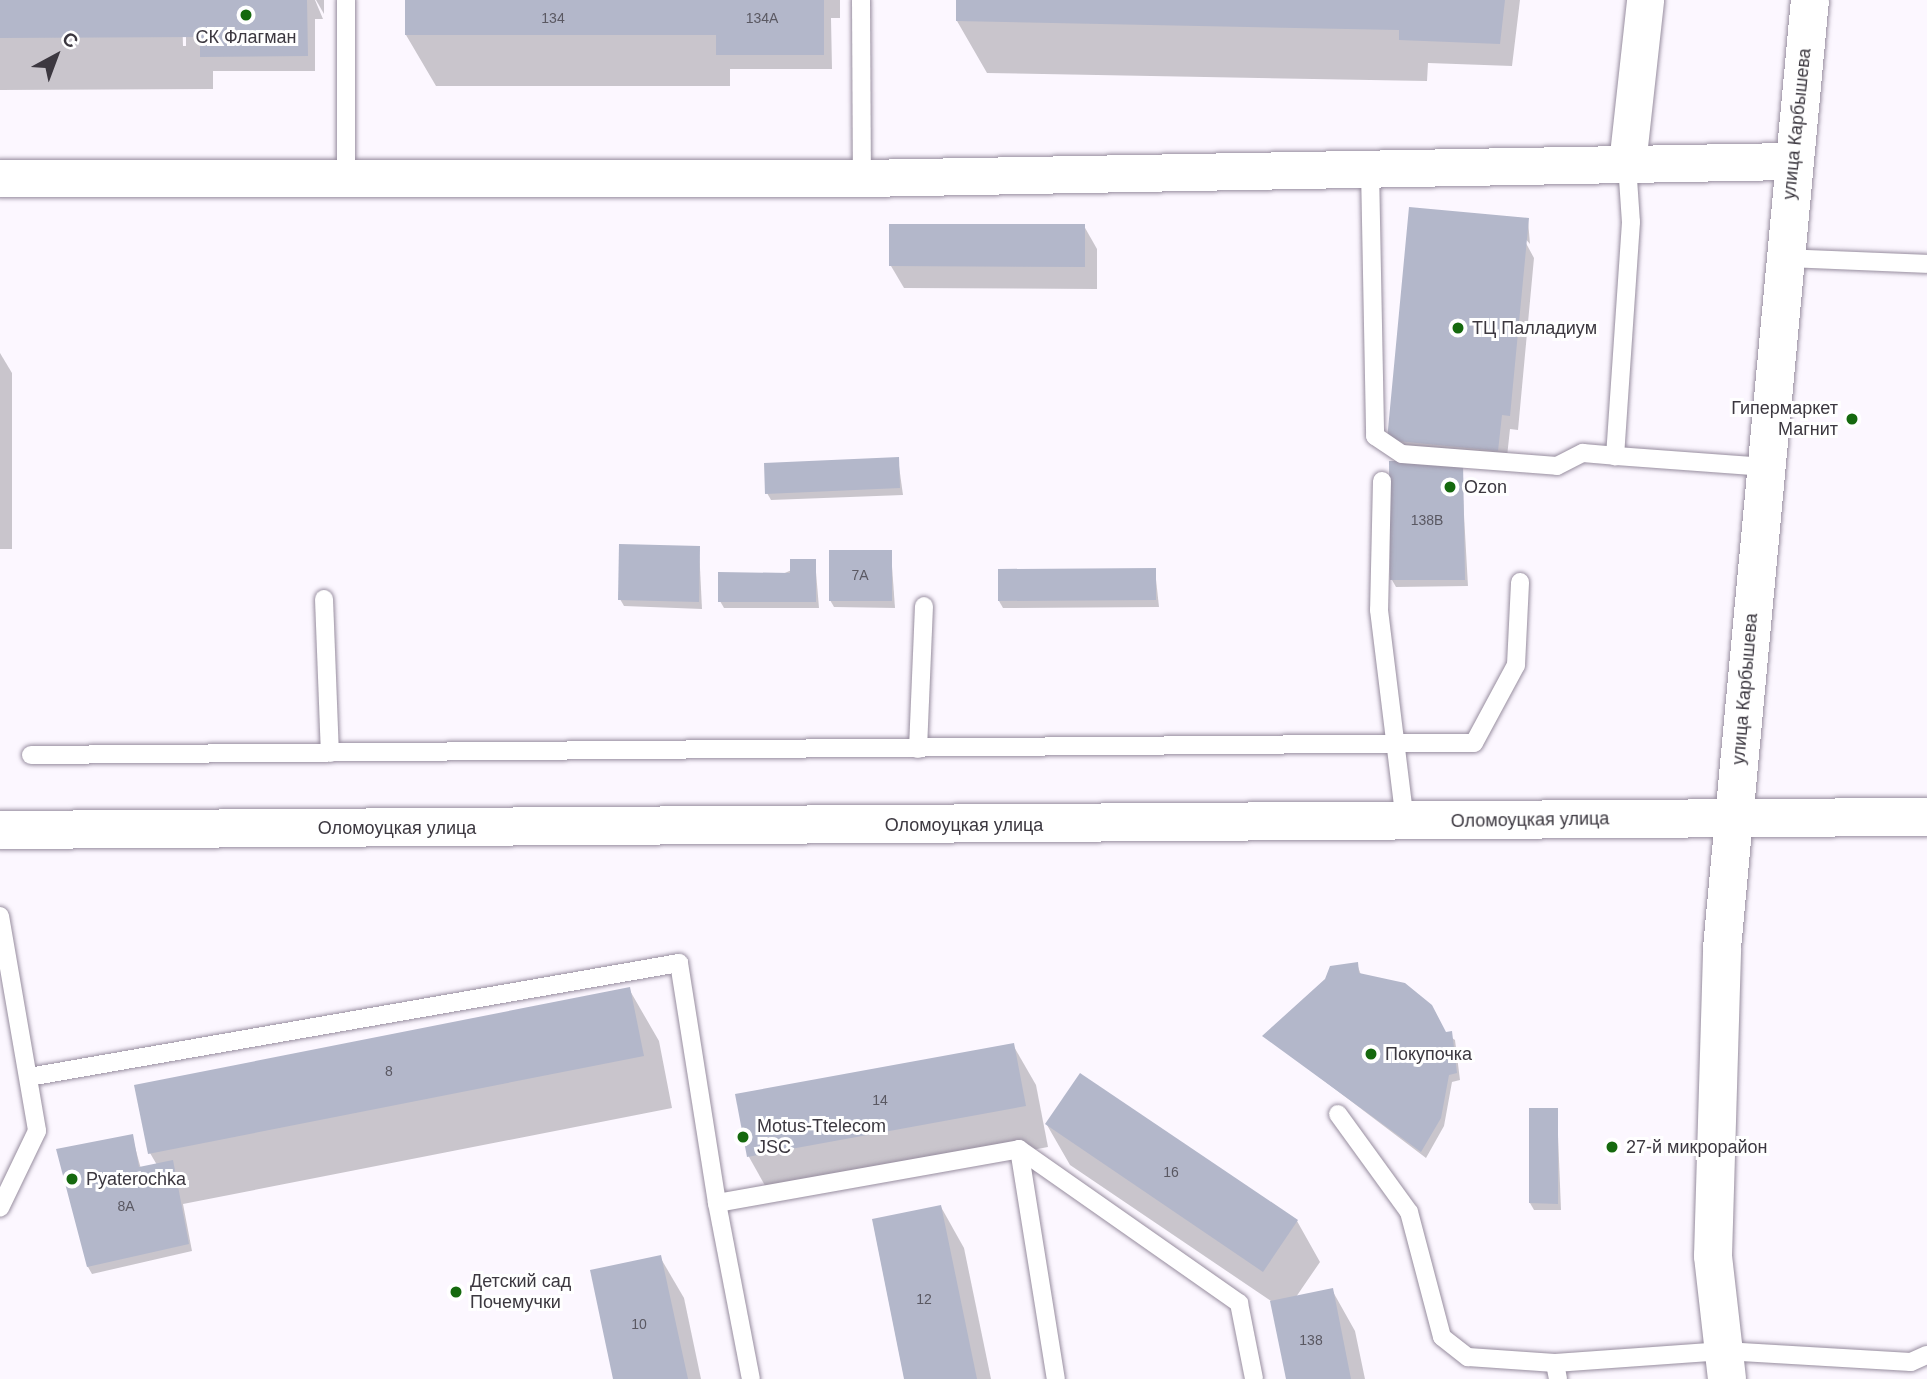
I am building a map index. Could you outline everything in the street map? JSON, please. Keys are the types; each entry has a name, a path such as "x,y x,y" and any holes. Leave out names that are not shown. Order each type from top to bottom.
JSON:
{"street":[{"path":"1627,164 1645,0"},
{"name":"улица Карбышева","path":"1726,1365 1713,1256 1721,948 1736,816 1764,467 1810,0"},
{"path":"0,178 862,178 1793,161"},
{"name":"Оломоуцкая улица","path":"0,830 1405,822 1736,816 1927,817"}],"lane":[{"path":"346,0 346,180"},
{"path":"861,0 862,178"},
{"path":"1615,456 1630,222 1627,164"},
{"path":"1370,169 1375,436 1402,454 1557,466 1583,453 1764,467"},
{"path":"1785,258 1927,264"},
{"path":"1382,481 1379,610 1399,744 1405,822"},
{"path":"32,755 1474,743 1516,666 1520,582"},
{"path":"324,599 330,753"},
{"path":"918,749 924,606"},
{"path":"0,916 37,1132 0,1208"},
{"path":"29,1077 679,963 717,1203 751,1379"},
{"path":"1338,1114 1409,1212 1442,1337 1468,1357 1556,1371 1726,1365 1916,1366"},
{"path":"717,1203 1019,1149 1240,1303 1254,1379"},
{"path":"1019,1149 1056,1379"}],"building":[{"path":"0,0 307,0 308,56 200,57 200,37 0,38"},
{"path":"405,0 824,0 824,55 716,55 716,35 405,35"},
{"path":"956,0 1505,0 1500,44 1399,40 1399,30 956,21"},
{"name":"ТЦ Палладиум","path":"1409,207 1529,218 1510,416 1502,415 1498,451 1387,440"},
{"path":"889,224 1085,224 1085,267 889,266"},
{"path":"899,457 900,488 765,494 764,463"},
{"path":"1389,461 1463,461 1465,580 1390,580"},
{"path":"619,544 700,546 699,602 618,600"},
{"path":"829,550 892,550 892,601 829,601"},
{"path":"790,559 816,559 816,602 718,602 718,572 790,573"},
{"path":"1156,568 1156,600 998,601 998,569"},
{"name":"Покупочка","path":"1358,962 1359,973 1405,983 1432,1005 1446,1032 1452,1031 1457,1073 1449,1075 1441,1118 1421,1152 1262,1036 1325,979 1330,966"},
{"path":"630,987 644,1056 148,1154 134,1085"},
{"path":"1014,1043 1026,1106 747,1157 735,1094"},
{"path":"1080,1073 1298,1220 1263,1272 1045,1124"},
{"path":"1529,1108 1558,1108 1558,1204 1529,1203"},
{"path":"133,1134 139,1167 173,1160 189,1244 87,1267 56,1149"},
{"path":"941,1205 977,1379 904,1379 872,1219"},
{"path":"661,1255 688,1379 613,1379 590,1270"},
{"path":"1333,1288 1351,1379 1286,1379 1270,1301"}],"place":[{"name":"СК Флагман","path":"246,15"},
{"name":"ТЦ Палладиум","path":"1458,328"},
{"name":"Гипермаркет Магнит","path":"1852,419"},
{"name":"Ozon","path":"1450,487"},
{"name":"Покупочка","path":"1371,1054"},
{"name":"Motus-Ttelecom JSC","path":"743,1137"},
{"name":"27-й микрорайон","path":"1612,1147"},
{"name":"Pyaterochka","path":"72,1179"},
{"name":"Детский сад Почемучки","path":"456,1292"}]}
